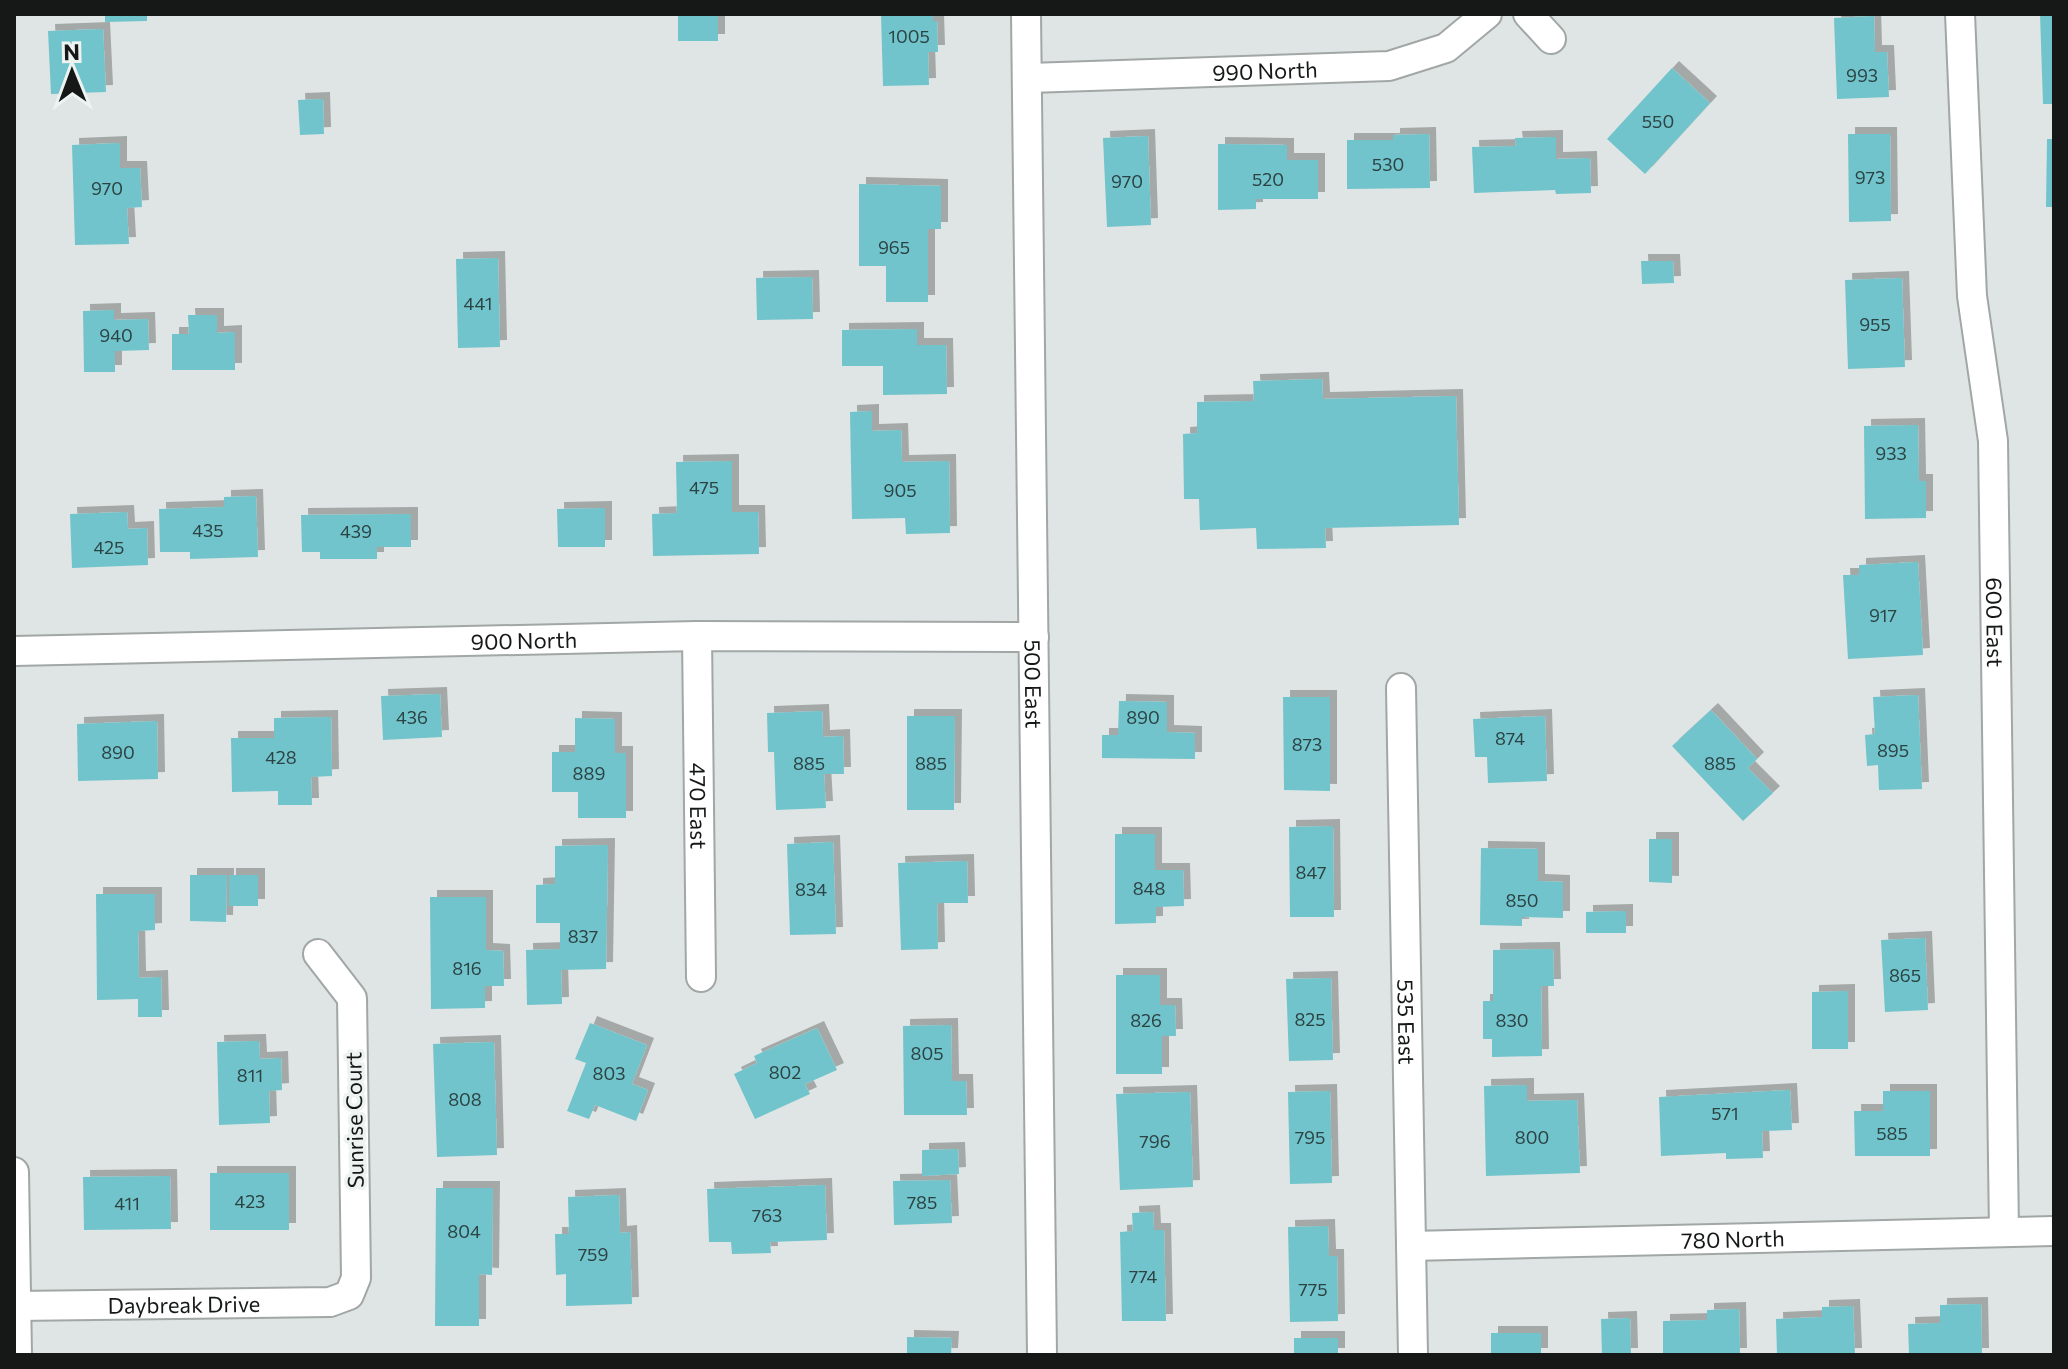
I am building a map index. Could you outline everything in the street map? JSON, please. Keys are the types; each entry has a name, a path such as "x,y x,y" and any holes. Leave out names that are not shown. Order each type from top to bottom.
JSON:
{"street":[{"name":"500 East","path":"1026,14 1042,1355"},
{"name":"990 North","path":"1029,78 1389,66 1446,48 1487,14"},
{"path":"1528,14 1551,39"},
{"name":"600 East","path":"1960,14 1972,296 1993,441 2004,1231"},
{"name":"900 North","path":"14,651 697,636 1034,637"},
{"name":"470 East","path":"697,636 701,977"},
{"name":"535 East","path":"1401,688 1413,1355"},
{"name":"Sunrise Court","path":"318,954 352,998 356,1278 349,1295"},
{"path":"14,1172 17,1355"},
{"name":"780 North","path":"1411,1246 2054,1231"},
{"name":"Daybreak Drive","path":"16,1306 330,1302 349,1295"}],"building":[{"path":"105,14 147,14 147,21 105,22"},
{"path":"678,14 718,14 718,41 678,41"},
{"path":"881,14 933,14 933,21 937,21 938,52 928,52 929,85 883,86"},
{"path":"2040,14 2054,14 2054,104 2043,104"},
{"path":"1874,16 1875,52 1887,52 1889,97 1837,99 1834,18"},
{"path":"103,29 106,92 51,94 48,31"},
{"path":"1672,68 1710,103 1645,174 1607,139"},
{"path":"323,99 324,134 300,135 298,100"},
{"path":"1429,134 1430,188 1347,189 1347,140 1393,140 1393,135"},
{"path":"1848,134 1890,134 1891,221 1849,222"},
{"path":"1148,136 1151,225 1107,227 1103,138"},
{"path":"1556,137 1556,159 1590,158 1591,193 1556,194 1555,190 1474,193 1472,147 1516,146 1515,138"},
{"path":"2047,139 2054,139 2054,207 2046,207"},
{"path":"120,143 120,168 140,168 142,207 127,208 129,244 75,245 72,145"},
{"path":"1218,144 1287,145 1287,160 1318,160 1318,199 1256,199 1256,209 1218,210"},
{"path":"859,184 941,186 941,229 928,229 928,302 886,302 886,266 859,266"},
{"path":"498,258 500,347 458,348 456,259"},
{"path":"1641,261 1673,261 1674,283 1642,284"},
{"path":"812,277 813,319 757,320 756,278"},
{"path":"1902,278 1905,367 1848,369 1845,280"},
{"path":"114,310 114,320 148,319 149,350 115,351 115,372 84,372 83,311"},
{"path":"188,315 217,315 217,333 235,332 235,370 172,370 172,334 189,334"},
{"path":"917,329 917,345 946,345 947,394 883,395 883,366 842,366 842,330"},
{"path":"1322,379 1323,399 1456,396 1459,525 1325,528 1326,548 1257,549 1256,528 1200,530 1199,499 1184,499 1183,434 1197,433 1197,402 1254,401 1253,381"},
{"path":"872,411 872,431 901,430 902,462 949,461 950,533 906,534 905,518 852,519 850,412"},
{"path":"1918,425 1919,481 1926,481 1926,518 1865,519 1864,426"},
{"path":"732,461 732,512 758,512 759,554 653,556 652,514 677,513 676,462"},
{"path":"256,496 258,557 190,559 190,552 160,552 159,509 224,507 224,497"},
{"path":"605,508 605,547 558,547 557,509"},
{"path":"127,512 128,529 147,528 148,565 72,568 70,514"},
{"path":"411,514 411,547 377,547 377,559 320,559 320,552 302,552 301,515"},
{"path":"1918,562 1923,655 1848,659 1843,575 1859,575 1859,565"},
{"path":"440,694 442,737 383,740 381,696"},
{"path":"1918,695 1922,789 1879,790 1878,765 1867,766 1865,735 1875,734 1873,697"},
{"path":"1283,697 1330,697 1330,791 1284,790"},
{"path":"1119,701 1167,702 1167,732 1195,733 1195,759 1102,758 1102,735 1118,735"},
{"path":"1711,710 1757,759 1748,768 1773,793 1743,821 1672,746"},
{"path":"822,711 823,737 843,736 844,774 824,774 826,808 776,810 774,752 768,752 767,713"},
{"path":"907,716 955,716 954,810 907,810"},
{"path":"1545,716 1547,781 1488,783 1487,757 1475,757 1473,719"},
{"path":"331,717 332,776 311,777 312,805 278,805 278,791 232,792 231,738 274,738 274,718"},
{"path":"575,718 615,719 615,753 626,753 626,818 578,818 578,792 552,792 552,752 575,752"},
{"path":"157,721 158,779 78,781 77,724"},
{"path":"1333,826 1334,917 1290,917 1289,827"},
{"path":"1115,834 1155,834 1155,870 1183,870 1184,906 1156,907 1156,923 1115,924"},
{"path":"1649,839 1672,839 1672,883 1649,882"},
{"path":"833,842 836,934 790,935 787,844"},
{"path":"608,845 606,969 561,970 562,1004 527,1005 526,950 560,949 560,923 536,923 536,885 555,884 555,846"},
{"path":"1481,848 1538,849 1538,881 1563,882 1563,918 1522,917 1522,926 1480,925"},
{"path":"967,861 968,903 937,903 938,949 901,950 898,863"},
{"path":"190,875 227,875 226,922 190,921"},
{"path":"229,875 258,875 258,906 229,906"},
{"path":"96,894 155,894 155,930 138,931 139,978 161,977 162,1017 138,1017 138,999 97,1000"},
{"path":"430,897 486,897 486,950 503,951 504,986 485,986 485,1008 431,1009"},
{"path":"1626,911 1626,933 1586,933 1586,912"},
{"path":"1925,938 1928,1010 1885,1012 1881,940"},
{"path":"1553,949 1554,986 1541,986 1542,1056 1492,1057 1492,1039 1483,1039 1483,1001 1493,1001 1493,950"},
{"path":"1116,975 1160,975 1160,1005 1175,1005 1176,1036 1162,1036 1162,1074 1116,1074"},
{"path":"1331,978 1333,1060 1289,1061 1286,979"},
{"path":"1848,991 1848,1049 1812,1049 1812,992"},
{"path":"590,1023 647,1045 632,1084 648,1090 636,1121 595,1105 589,1119 567,1111 586,1063 575,1059"},
{"path":"951,1025 952,1081 966,1081 967,1115 904,1115 903,1026"},
{"path":"817,1028 837,1070 805,1084 810,1094 755,1119 734,1074 757,1063 754,1056"},
{"path":"259,1041 260,1059 281,1058 282,1090 269,1091 270,1123 219,1125 217,1042"},
{"path":"494,1042 497,1155 437,1157 433,1044"},
{"path":"1527,1085 1527,1101 1577,1100 1580,1173 1486,1176 1484,1086"},
{"path":"1790,1090 1792,1130 1762,1131 1763,1158 1726,1159 1726,1153 1661,1156 1659,1097"},
{"path":"1330,1091 1332,1183 1290,1184 1288,1092"},
{"path":"1883,1091 1930,1091 1930,1156 1855,1156 1854,1111 1883,1111"},
{"path":"1190,1092 1193,1187 1120,1190 1116,1094"},
{"path":"958,1149 959,1174 922,1176 922,1150"},
{"path":"210,1173 289,1173 289,1230 210,1230"},
{"path":"170,1176 171,1229 84,1230 83,1177"},
{"path":"950,1180 952,1223 894,1225 893,1181"},
{"path":"825,1185 827,1240 770,1242 771,1253 732,1254 731,1242 709,1242 707,1189"},
{"path":"436,1188 493,1188 492,1275 479,1274 479,1326 435,1326"},
{"path":"619,1195 620,1233 630,1232 632,1304 566,1306 566,1274 556,1275 555,1234 569,1234 568,1197"},
{"path":"1153,1212 1154,1230 1164,1230 1166,1321 1122,1321 1120,1232 1133,1231 1132,1213"},
{"path":"1328,1226 1329,1256 1337,1256 1338,1321 1290,1322 1288,1227"},
{"path":"1981,1304 1982,1355 1909,1355 1908,1324 1940,1323 1940,1305"},
{"path":"1853,1306 1855,1355 1777,1355 1776,1319 1822,1317 1822,1307"},
{"path":"1739,1309 1740,1355 1663,1355 1663,1321 1707,1320 1707,1310"},
{"path":"1630,1318 1631,1355 1602,1355 1601,1319"},
{"path":"1491,1333 1541,1333 1541,1355 1491,1355"},
{"path":"907,1337 952,1338 951,1355 907,1355"},
{"path":"1294,1338 1338,1338 1338,1355 1294,1355"}]}
